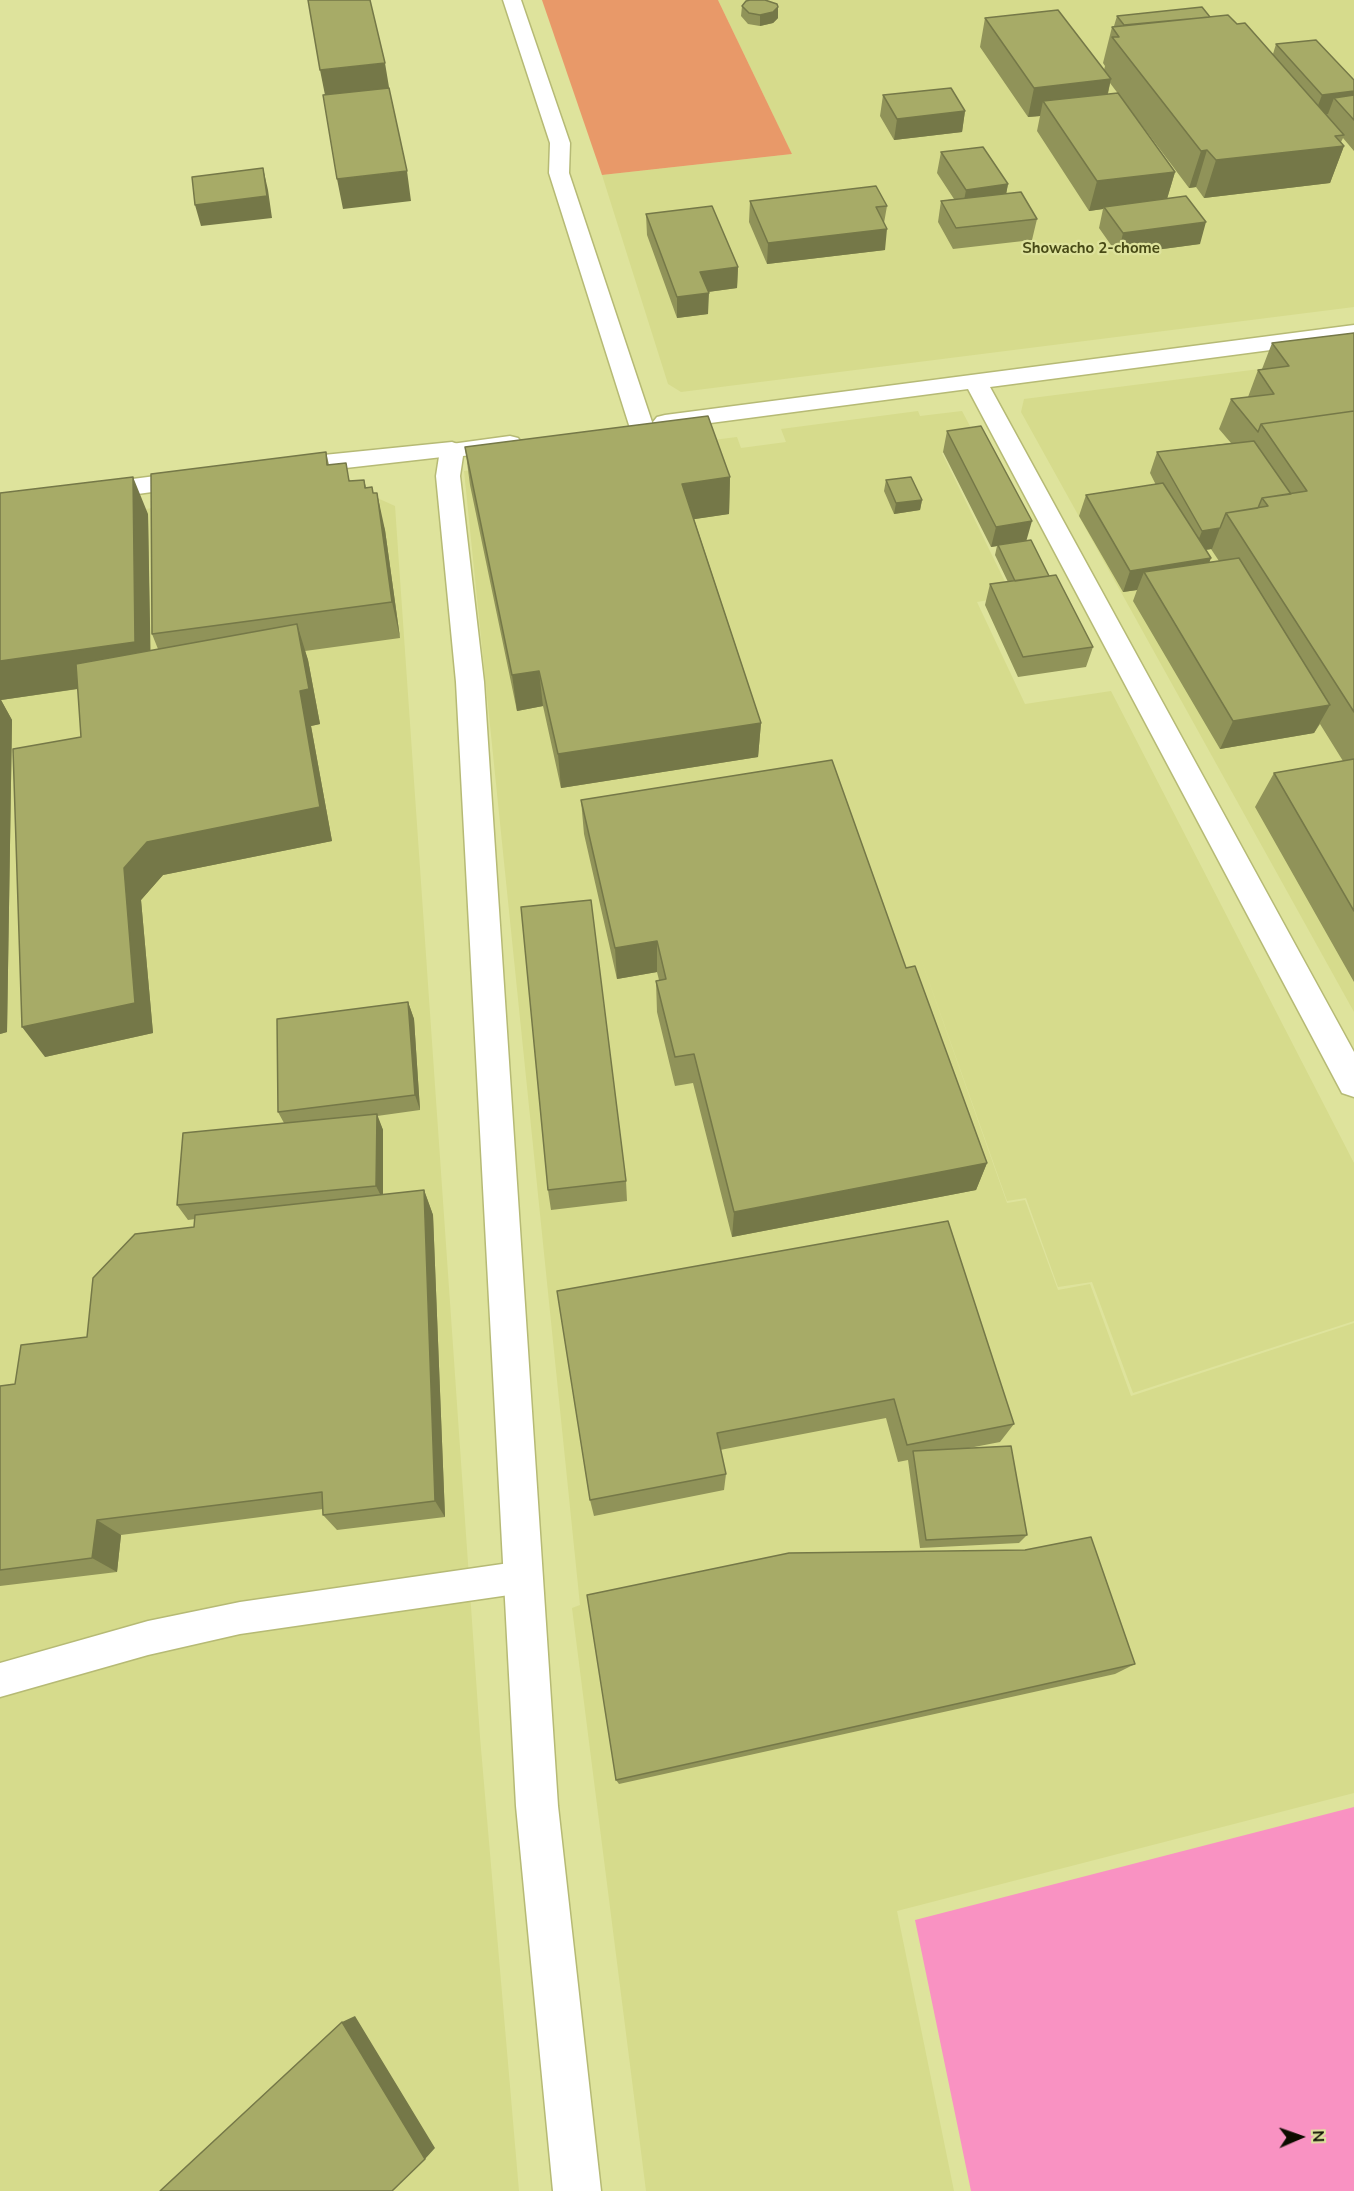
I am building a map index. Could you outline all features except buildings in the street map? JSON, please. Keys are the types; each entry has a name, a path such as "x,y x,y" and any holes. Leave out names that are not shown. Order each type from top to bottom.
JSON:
{"street":[{"path":"512,0 560,143 559,173 641,426"},
{"path":"617,429 1354,332"},
{"path":"976,382 1354,1083"},
{"path":"260,470 535,440"},
{"path":"452,450 448,476 470,682 537,1806 577,2191"},
{"path":"71,495 212,476"}],"lane":[{"path":"0,1680 148,1638 240,1618 523,1577"}],"shaded area":[{"path":"542,0 718,0 792,154 602,175"},
{"path":"718,0 1354,0 1354,307 681,392 668,384 602,175 792,154"},
{"path":"1354,357 1354,1012 1021,412 1024,399"},
{"path":"918,411 920,416 962,411 981,447 942,453 1012,596 977,602 1025,704 1111,691 1354,1163 1354,1321 1133,1393 1092,1282 1058,1287 1026,1198 1007,1201 916,945 1007,1203 1025,1200 1058,1290 1090,1284 1131,1396 1354,1323 1354,1793 897,1911 954,2191 646,2191 572,1608 580,1605 464,471 737,437 741,448 786,442 781,429"},
{"path":"342,482 395,506 480,1737 519,2191 0,2191 0,529"},
{"path":"1354,1807 1354,2191 971,2191 915,1920"}],"district":[{"name":"Showacho 2-chome","path":"1091,249"}]}
